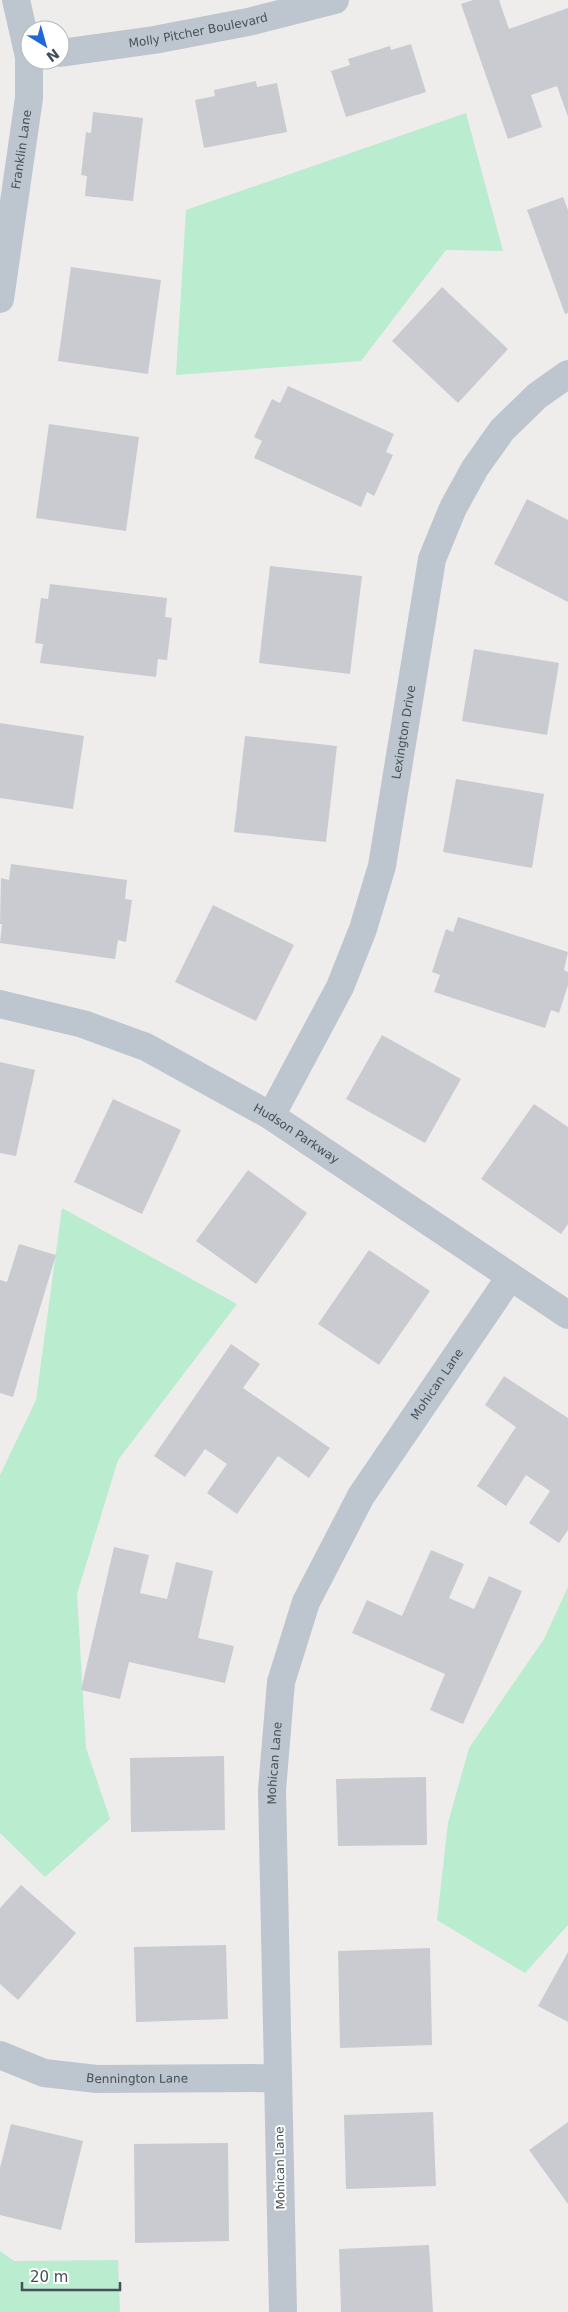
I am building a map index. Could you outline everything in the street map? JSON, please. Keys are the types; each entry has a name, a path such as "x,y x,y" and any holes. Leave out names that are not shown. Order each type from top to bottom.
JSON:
{"street":[{"name":"Franklin Lane","path":"16,0 21,20"},
{"name":"Molly Pitcher Boulevard","path":"70,52 154,40 248,22 335,0"},
{"name":"Franklin Lane","path":"0,299 29,98 29,70"},
{"name":"Lexington Drive","path":"271,1116 340,987 363,929 382,866 432,559 453,508 475,468 502,430 537,396 568,374"},
{"name":"Hudson Parkway","path":"0,1004 82,1024 146,1048 271,1116 568,1314"},
{"name":"Mohican Lane","path":"283,2312 272,1790 280,1682 306,1602 361,1496 510,1277"},
{"name":"Bennington Lane","path":"0,2055 44,2073 97,2079 278,2078"}],"green space":[{"path":"466,113 503,251 446,250 361,361 176,375 186,210"},
{"path":"62,1208 237,1304 118,1460 77,1594 86,1748 110,1819 45,1877 0,1833 0,1475 36,1400"},
{"path":"568,1587 568,1925 525,1973 437,1920 448,1823 469,1748 544,1639"},
{"path":"0,2251 14,2261 118,2260 120,2312 0,2312"}],"building":[{"path":"473,0 499,0 509,29 568,8 568,117 557,86 531,95 542,127 508,139 461,4"},
{"path":"411,44 426,92 346,117 331,71 350,65 348,59 390,46 391,50"},
{"path":"256,81 257,87 277,83 287,132 204,148 195,100 215,96 214,90"},
{"path":"93,112 143,118 133,201 85,196 87,176 81,175 86,132 91,133"},
{"path":"563,197 568,210 568,313 565,314 527,210"},
{"path":"71,267 161,280 148,374 58,361"},
{"path":"442,287 508,349 458,403 392,341"},
{"path":"288,386 394,434 386,452 393,455 374,496 367,492 361,507 254,458 262,441 254,437 272,399 280,403"},
{"path":"49,424 139,437 126,531 36,518"},
{"path":"527,499 568,520 568,602 494,564"},
{"path":"270,566 362,576 350,674 259,663"},
{"path":"50,584 167,598 165,617 172,618 167,660 158,659 156,677 40,663 43,644 35,643 41,598 48,599"},
{"path":"474,649 559,663 547,735 462,721"},
{"path":"0,723 84,736 73,809 0,798"},
{"path":"245,736 337,746 326,842 234,832"},
{"path":"456,779 544,794 532,868 443,852"},
{"path":"11,864 127,880 125,899 132,900 126,942 118,940 115,959 0,943 2,924 0,924 1,878 9,880"},
{"path":"213,905 294,945 256,1021 175,982"},
{"path":"458,917 568,952 564,970 568,972 568,985 559,1013 551,1010 545,1028 434,992 440,975 432,972 446,929 453,932"},
{"path":"382,1035 461,1079 425,1143 346,1099"},
{"path":"0,1062 35,1070 16,1156 0,1153"},
{"path":"113,1099 181,1130 142,1214 74,1182"},
{"path":"534,1104 568,1127 568,1224 561,1234 481,1179"},
{"path":"248,1170 307,1213 256,1284 196,1241"},
{"path":"19,1244 56,1255 13,1397 0,1393 0,1280 7,1282"},
{"path":"369,1250 430,1291 379,1365 318,1324"},
{"path":"231,1344 260,1364 243,1388 330,1448 309,1478 278,1456 237,1514 207,1493 227,1464 205,1449 185,1477 154,1456"},
{"path":"504,1376 568,1418 568,1530 559,1543 529,1523 550,1491 526,1475 506,1506 477,1486 516,1427 485,1405"},
{"path":"114,1547 149,1555 140,1593 167,1599 176,1562 213,1571 198,1638 234,1646 225,1683 129,1662 120,1699 81,1690"},
{"path":"431,1550 464,1564 449,1598 474,1609 489,1576 522,1591 463,1724 430,1710 445,1674 352,1633 367,1600 402,1616"},
{"path":"224,1756 225,1830 131,1832 130,1758"},
{"path":"426,1777 427,1845 338,1846 336,1779"},
{"path":"21,1885 76,1933 18,2000 0,1984 0,1908"},
{"path":"226,1945 228,2019 136,2022 134,1947"},
{"path":"430,1948 432,2045 340,2048 338,1951"},
{"path":"568,1952 568,2022 538,2006"},
{"path":"433,2112 436,2186 346,2189 344,2115"},
{"path":"568,2122 568,2204 529,2150"},
{"path":"11,2124 83,2141 61,2230 0,2215 0,2168"},
{"path":"228,2143 229,2241 135,2243 134,2144"},
{"path":"429,2245 433,2312 341,2312 339,2249"}]}
